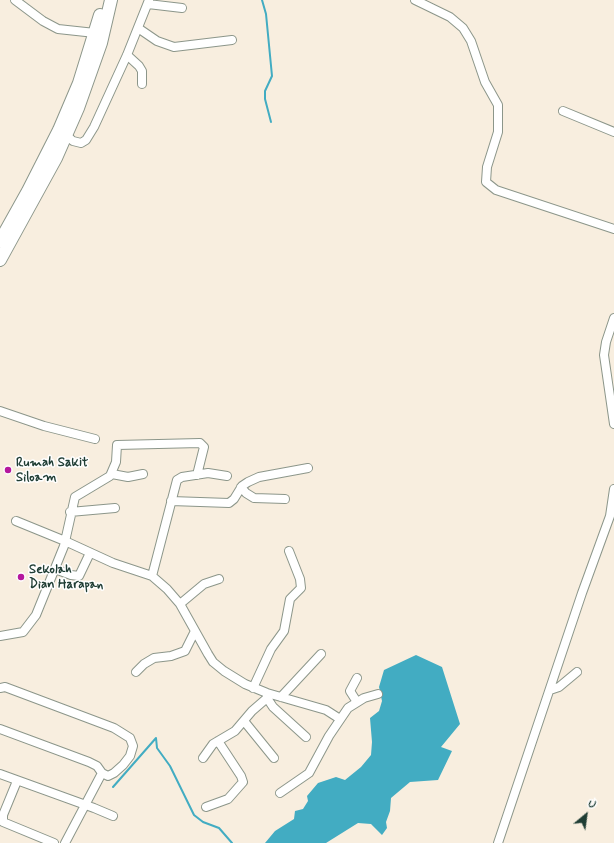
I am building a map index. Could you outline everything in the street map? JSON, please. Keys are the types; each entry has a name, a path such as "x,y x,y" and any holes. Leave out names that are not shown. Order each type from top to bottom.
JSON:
{"highway":[{"path":"0,241 28,191 59,130 79,83 104,0"},
{"path":"0,260 56,158 66,135 89,80 111,0"}],"street":[{"path":"14,0 43,21 58,29 95,33"},
{"path":"415,0 450,17 463,28 472,44 485,82 498,104 498,132 486,167 486,182 496,190 614,229"},
{"path":"66,135 78,143 86,140 103,109 149,2 182,8"},
{"path":"138,28 157,41 174,47 232,40"},
{"path":"127,55 139,66 142,71 142,84"},
{"path":"563,111 614,132"},
{"path":"614,318 606,342 604,355 614,424"},
{"path":"0,411 44,426 95,439"},
{"path":"0,636 16,635 25,631 36,616 65,541 70,512 76,495 105,480 112,474 116,462 117,445 196,442 204,446 197,475"},
{"path":"171,501 229,503 234,499 241,487 259,477 308,468"},
{"path":"152,576 178,479 208,473 227,476"},
{"path":"112,474 128,477 143,474"},
{"path":"241,487 248,496 254,498 285,499"},
{"path":"498,843 582,593 610,516 614,489"},
{"path":"70,512 115,508"},
{"path":"16,521 113,563 152,576 168,589 180,604 213,662 234,678 267,696 282,697 326,710 340,718"},
{"path":"253,688 272,649 284,631 290,599 301,588 300,579 289,552"},
{"path":"55,568 71,575 78,576 90,553"},
{"path":"180,604 204,584 219,579"},
{"path":"136,672 144,664 154,658 171,656 185,651 195,631"},
{"path":"282,697 321,654"},
{"path":"550,690 559,687 577,672"},
{"path":"357,678 350,690 357,702"},
{"path":"0,688 5,687 94,720 122,732 130,738 133,743 132,749 123,765 112,775 107,776 102,773 97,766 89,762 0,728"},
{"path":"280,793 309,773 340,718 351,705 378,694"},
{"path":"203,758 210,748 235,730 267,696"},
{"path":"267,696 273,707 306,737"},
{"path":"244,721 274,758"},
{"path":"206,807 228,799 243,782 242,776 218,741"},
{"path":"65,843 102,773"},
{"path":"0,774 113,816"},
{"path":"17,781 3,815 3,822 54,843"}],"water":[{"path":"416,655 442,667 460,724 441,747 452,751 438,780 410,782 391,798 390,811 386,822 387,828 382,835 371,824 358,823 326,843 265,843 275,831 294,819 295,811 303,809 308,801 307,796 318,783 336,777 345,780 361,767 371,755 372,742 370,718 379,711 382,701 379,687 384,670"}],"waterway":[{"path":"262,0 266,14 272,76 265,91 265,99 271,122"},
{"path":"113,787 156,738 157,748 170,766 194,815 203,822 219,828 232,843"}],"place":[{"name":"Rumah Sakit Siloam","path":"8,470"},
{"name":"Sekolah Dian Harapan","path":"21,577"}]}
